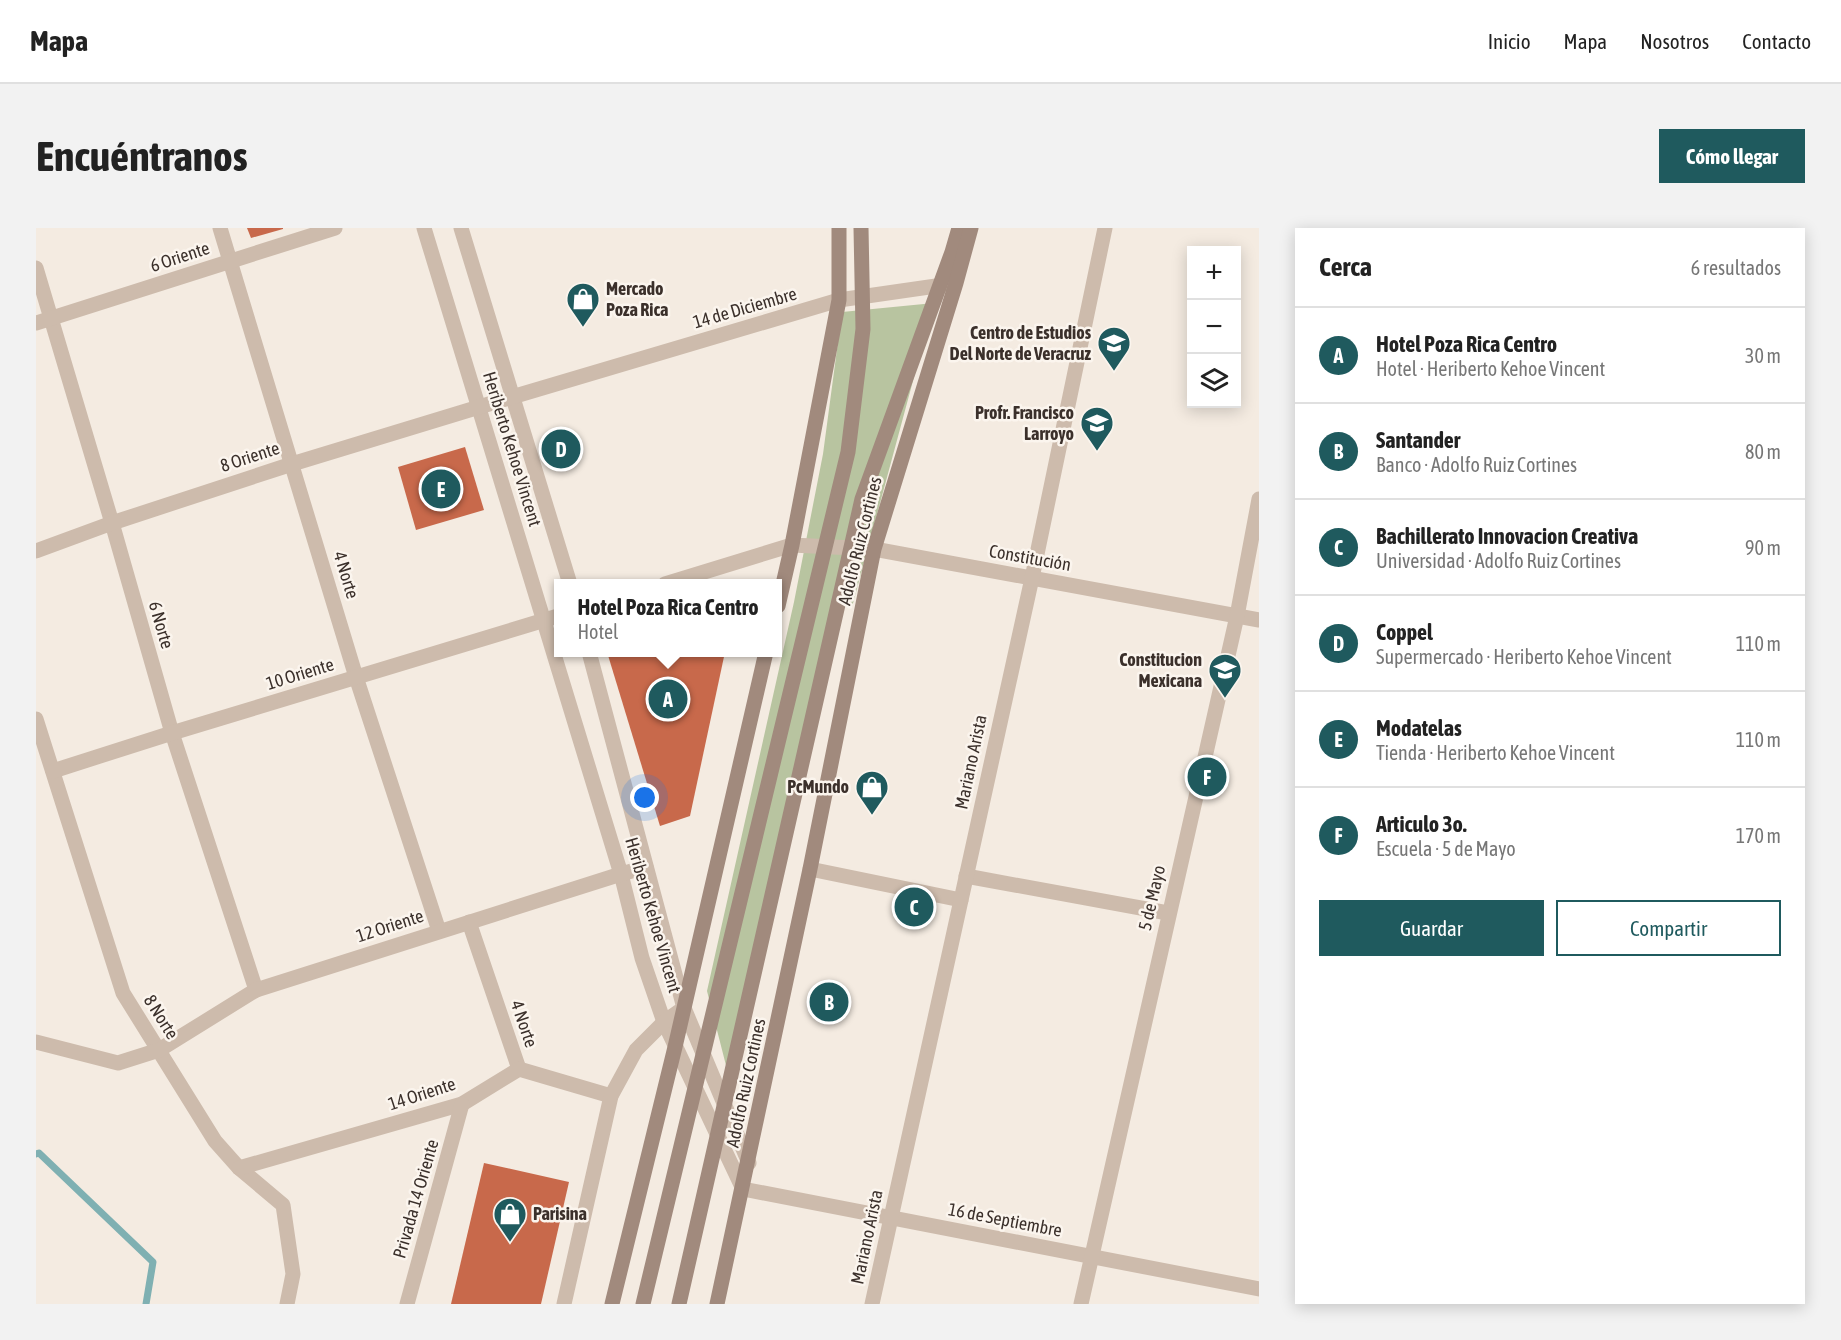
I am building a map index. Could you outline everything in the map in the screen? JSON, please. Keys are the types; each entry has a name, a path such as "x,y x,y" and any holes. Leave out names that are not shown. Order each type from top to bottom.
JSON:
{"main road":[{"path":"782,585 839,300 839,228"},
{"path":"643,1304 848,452 863,329 861,228"},
{"path":"679,1304 861,499 959,228"},
{"name":"Adolfo Ruiz Cortines","path":"717,1304 810,869 874,549 971,228"},
{"path":"612,1304 675,1047 765,657"}],"street":[{"name":"4 Norte","path":"220,228 356,677 439,931"},
{"name":"6 Oriente","path":"36,323 334,228"},
{"name":"Heriberto Kehoe Vincent","path":"424,228 479,408 551,618"},
{"name":"Heriberto Kehoe Vincent","path":"461,228 568,579"},
{"name":"Mariano Arista","path":"872,1304 1032,578 1105,228"},
{"name":"6 Norte","path":"36,268 172,733 255,990"},
{"name":"14 de Diciembre","path":"479,408 839,300 956,283"},
{"name":"8 Oriente","path":"36,551 112,523 292,464 479,408"},
{"name":"5 de Mayo","path":"1081,1304 1237,616 1259,499"},
{"name":"Constitución","path":"792,544 874,549 1259,620"},
{"path":"681,579 792,544"},
{"name":"10 Oriente","path":"53,771 551,618"},
{"name":"Heriberto Kehoe Vincent","path":"562,657 642,958 664,1022 743,1189"},
{"name":"Heriberto Kehoe Vincent","path":"591,657 684,1008 749,1162"},
{"name":"8 Norte","path":"36,719 123,993 215,1141 239,1168 283,1205 292,1274 287,1304"},
{"name":"12 Oriente","path":"36,1042 118,1063 159,1050 255,990 646,867"},
{"path":"810,869 961,900"},
{"path":"966,876 1168,913"},
{"name":"4 Norte","path":"469,922 519,1069"},
{"path":"564,1304 611,1096 636,1050 664,1022 684,1008"},
{"path":"519,1069 611,1096"},
{"name":"14 Oriente","path":"239,1168 462,1104 519,1069"},
{"name":"Privada 14 Oriente","path":"407,1304 462,1104"},
{"name":"16 de Septiembre","path":"743,1189 1259,1289"}],"green space":[{"path":"934,303 852,607 839,605 731,1085 707,991 794,602 823,454 842,312"}],"building":[{"path":"247,228 283,228 283,229 251,238"},
{"path":"465,447 484,510 416,530 398,467"},
{"path":"609,657 724,657 690,816 660,826"},
{"name":"Parisina","path":"484,1163 569,1182 541,1304 451,1304"}],"waterway":[{"path":"36,1154 39,1153 153,1262 146,1304"}],"place":[{"name":"Mercado Poza Rica","path":"583,328"},
{"name":"Centro de Estudios Del Norte de Veracruz","path":"1114,372"},
{"name":"Coppel","path":"561,449"},
{"name":"Profr. Francisco Larroyo","path":"1097,452"},
{"name":"Modatelas","path":"441,489"},
{"name":"Hotel Poza Rica Centro","path":"668,699"},
{"name":"Constitucion Mexicana","path":"1225,699"},
{"name":"Articulo 3o.","path":"1207,777"},
{"name":"PcMundo","path":"872,816"},
{"name":"Bachillerato Innovacion Creativa","path":"914,907"},
{"name":"Santander","path":"829,1002"},
{"name":"Parisina","path":"510,1243"}]}
